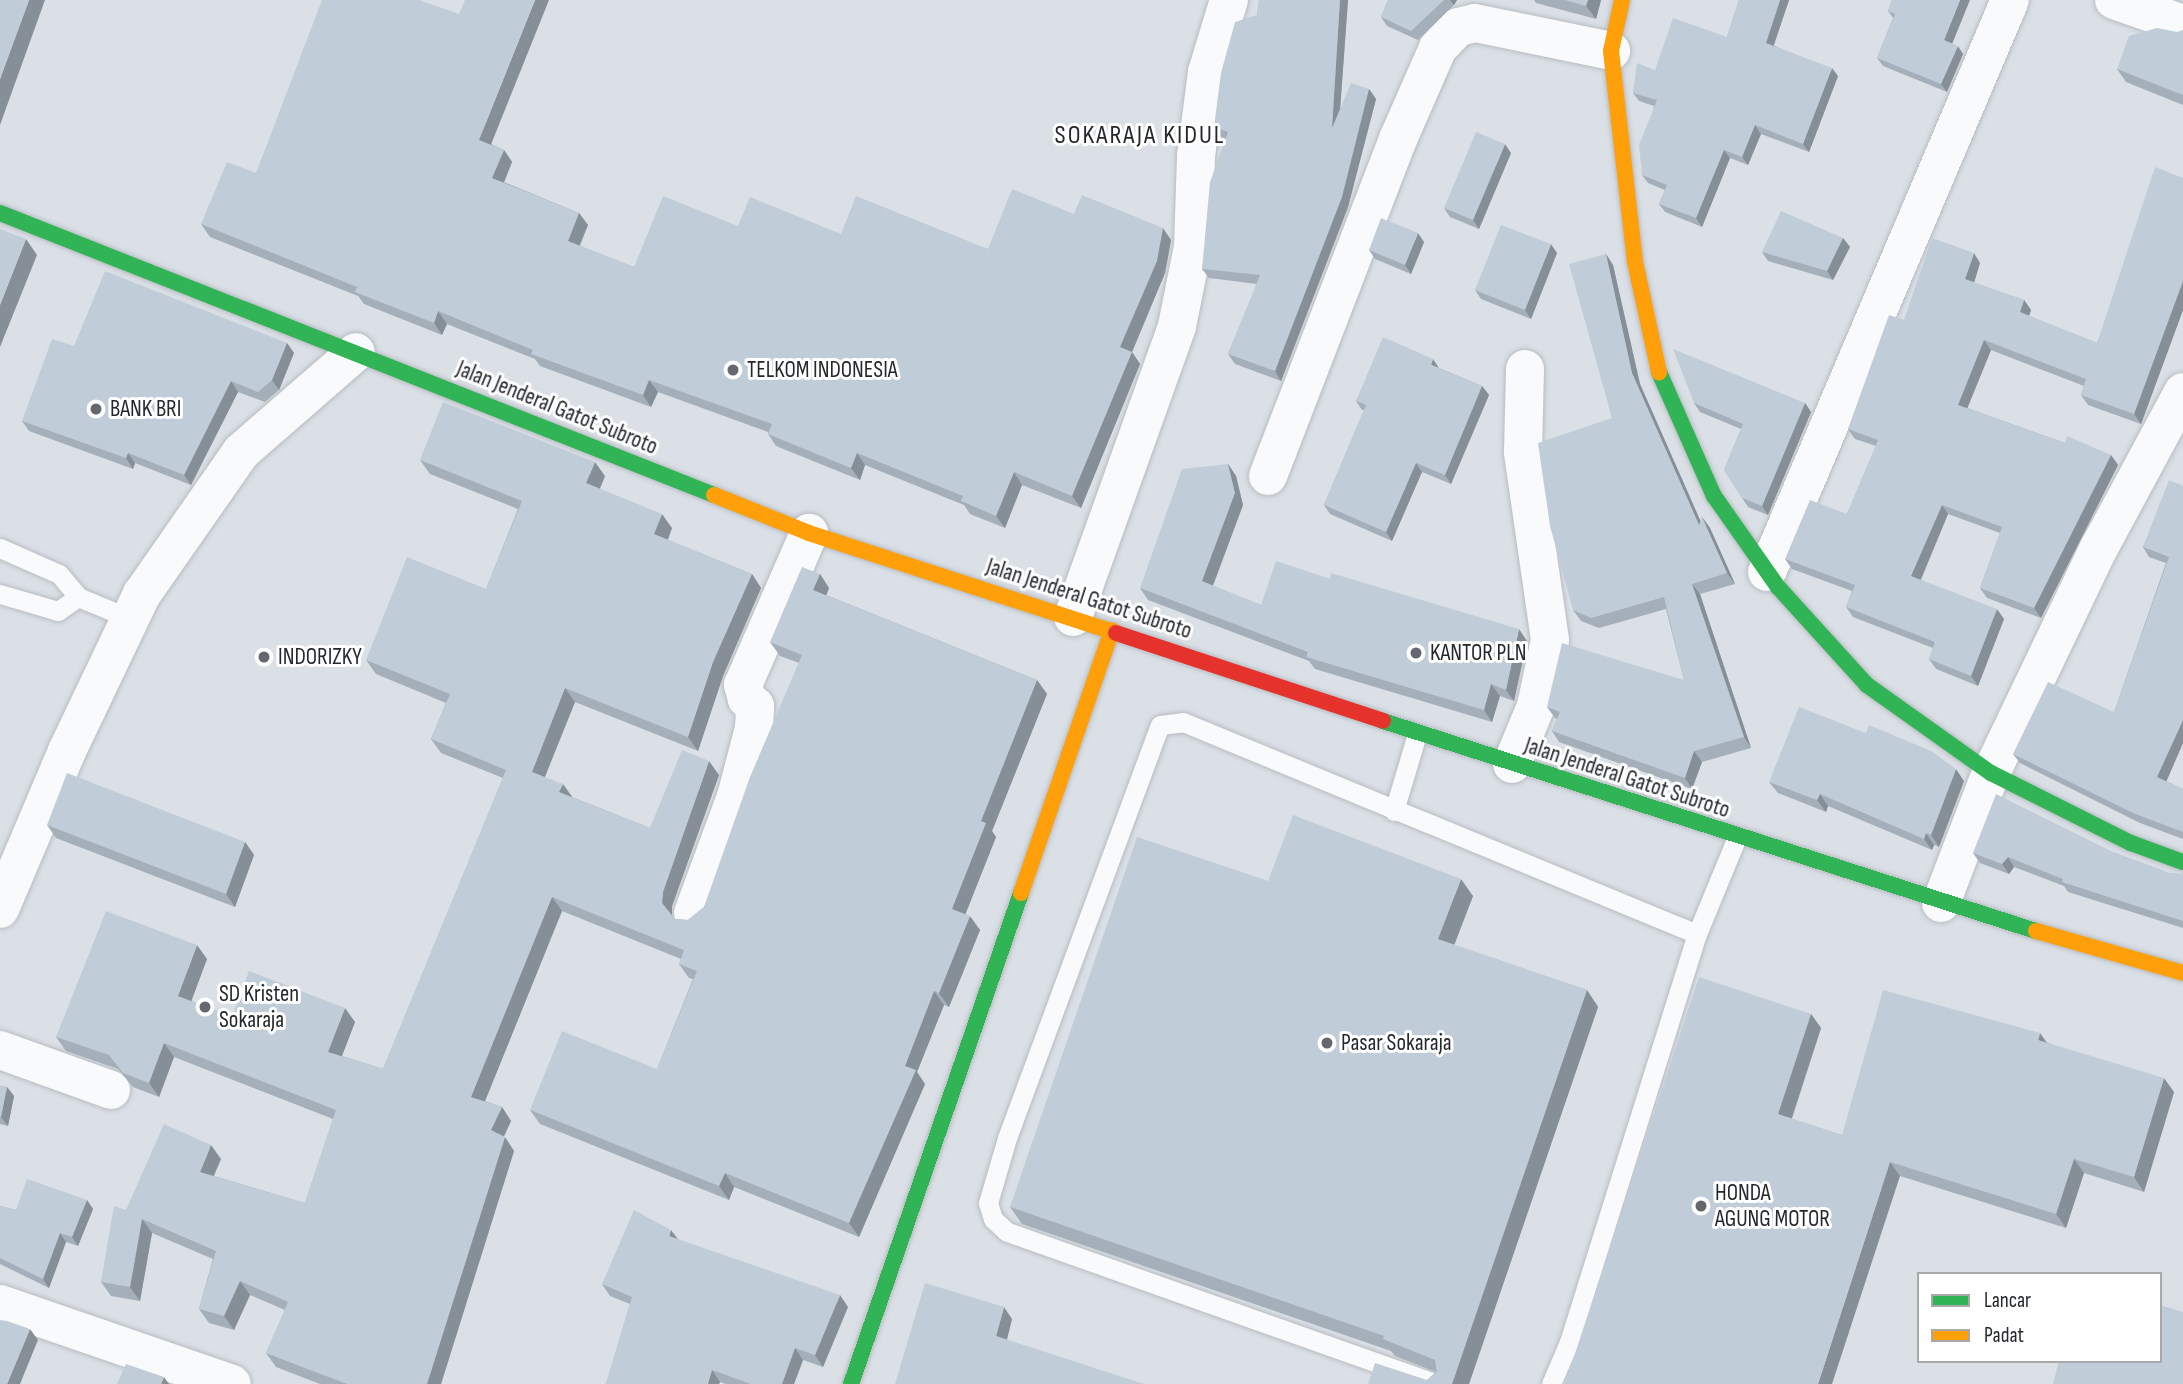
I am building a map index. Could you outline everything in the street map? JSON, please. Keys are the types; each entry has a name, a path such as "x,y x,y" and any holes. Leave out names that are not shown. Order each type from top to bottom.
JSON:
{"main road":[{"path":"1622,0 1611,51 1635,262 1660,375 1714,496 1767,572 1867,685 1991,773 2131,843 2183,862"},
{"name":"Jalan Jenderal Gatot Subroto","path":"0,213 809,533 1073,617 1417,734 1737,838 1941,903 2183,973"},
{"path":"850,1384 1112,630"}],"street":[{"path":"1073,617 1177,326 1193,247 1196,156 1205,83 1229,0"},
{"path":"1767,572 2010,0"},
{"path":"2114,0 2183,24"},
{"path":"1268,476 1398,139 1438,48 1458,27 1475,23 1611,51"},
{"path":"0,909 129,618 178,538 241,452 356,352"},
{"path":"1512,764 1536,706 1550,640 1523,452 1525,369"},
{"path":"1941,903 1991,773 2099,548 2183,392"},
{"path":"693,913 736,797 754,728 755,706 747,699 743,685 809,533"},
{"path":"0,1050 111,1090"},
{"path":"0,1304 232,1384"}],"lane":[{"path":"0,548 59,574 78,597 129,618"},
{"path":"0,594 58,611 78,597"},
{"path":"1437,1384 1006,1231 993,1219 988,1203 1007,1138 1160,725 1183,722 1697,934"},
{"path":"1394,811 1417,734"},
{"path":"1551,1384 1569,1342 1697,934 1737,838"}],"building":[{"path":"0,0 29,0 0,79"},
{"path":"322,0 419,0 459,14 465,0 535,0 479,140 504,150 492,178 579,213 568,241 634,267 663,196 738,226 750,197 841,234 856,196 988,249 1012,189 1074,214 1082,195 1163,228 1157,261 1120,347 1132,352 1072,496 1014,472 996,516 961,501 963,496 857,453 851,468 768,434 772,424 649,380 643,395 531,354 533,350 438,311 434,323 355,292 357,287 201,224 227,162 256,173"},
{"path":"1259,0 1340,0 1332,128 1351,83 1369,89 1342,197 1275,371 1228,354 1260,275 1202,269 1210,182 1228,132 1214,127 1221,73 1235,22 1257,15"},
{"path":"1388,0 1444,0 1411,31 1381,17"},
{"path":"1565,0 1588,0 1586,6"},
{"path":"1739,0 1780,0 1766,43 1832,68 1803,144 1755,125 1742,157 1724,150 1696,218 1659,204 1667,185 1642,175 1639,145 1657,100 1633,93 1637,63 1655,70 1673,18 1727,37"},
{"path":"1892,0 1960,0 1944,40 1958,46 1941,84 1877,58 1895,14 1888,11"},
{"path":"2157,28 2177,32 2183,30 2183,95 2117,69 2129,36"},
{"path":"1476,132 1505,144 1473,220 1444,208"},
{"path":"2155,167 2183,178 2183,281 2134,414 2081,395 2086,379 1984,340 1958,405 2065,443 2067,436 2111,455 2034,608 1980,588 2002,527 1942,505 1911,576 1997,609 1971,676 1929,659 1935,642 1846,607 1855,585 1785,559 1810,500 1847,514 1878,440 1848,429 1889,315 1904,320 1932,238 1974,253 1965,279 2024,300 2020,312 2097,343"},
{"path":"1781,211 1843,238 1827,271 1762,252"},
{"path":"1381,218 1418,233 1405,265 1369,250"},
{"path":"1501,225 1551,244 1525,310 1475,290"},
{"path":"0,229 26,239 0,305"},
{"path":"1606,254 1632,373 1699,525 1702,517 1727,573 1692,584 1744,737 1694,751 1685,778 1552,731 1560,712 1547,707 1562,643 1684,680 1664,597 1591,618 1573,610 1550,526 1538,443 1612,418 1569,264"},
{"path":"105,271 287,343 272,380 258,392 231,381 184,475 128,453 126,458 22,421 52,339 74,346"},
{"path":"1383,337 1433,359 1431,365 1482,386 1445,475 1416,463 1386,532 1324,505 1366,405 1356,401"},
{"path":"1673,349 1805,403 1762,506 1742,498 1724,470 1743,424 1694,403"},
{"path":"443,402 595,462 586,483 662,514 654,534 752,574 713,662 688,737 565,688 532,772 563,784 559,792 650,828 682,750 709,761 663,892 662,903 675,919 688,920 704,907 750,777 802,655 770,642 802,567 820,574 813,590 1037,680 981,821 986,823 952,909 970,916 939,993 934,991 905,1066 916,1070 849,1223 725,1173 719,1186 530,1110 562,1031 657,1069 697,971 679,964 684,950 552,897 471,1097 502,1107 491,1130 505,1137 427,1384 347,1384 266,1353 288,1302 240,1281 224,1316 199,1309 216,1251 142,1219 130,1287 101,1282 114,1206 126,1210 164,1124 211,1145 200,1172 305,1203 336,1110 164,1043 149,1083 123,1073 109,1055 56,1037 106,911 197,945 178,996 232,1017 249,971 345,1008 328,1052 383,1069 506,770 431,739 450,694 366,660 407,557 486,589 522,501 420,460"},
{"path":"1228,464 1235,493 1202,581 1261,605 1276,561 1330,579 1331,573 1519,629 1506,690 1491,684 1484,710 1306,657 1308,652 1140,588 1182,469"},
{"path":"2169,480 2183,486 2183,720 2157,777 2183,789 2183,832 2133,813 2013,754 2048,682 2114,712 2169,557 2143,547"},
{"path":"1799,707 1866,733 1869,725 1931,751 1956,769 1931,835 1926,833 1924,839 1820,794 1817,800 1769,782"},
{"path":"67,773 245,842 226,894 47,825"},
{"path":"1996,794 2115,853 2169,873 2183,872 2183,921 2062,882 2063,879 2008,857 2002,864 1973,853"},
{"name":"Pasar Sokaraja","path":"1293,815 1461,879 1438,939 1587,990 1452,1384 1368,1384 1375,1363 1427,1380 1437,1372 1435,1360 1383,1339 1384,1336 1010,1207 1137,837 1268,881"},
{"path":"1699,977 1811,1014 1778,1114 1842,1135 1883,990 2040,1033 2038,1040 2164,1078 2134,1177 2074,1159 2056,1214 1890,1162 1818,1384 1565,1384"},
{"path":"0,1086 7,1087 1,1117 0,1117"},
{"path":"27,1179 87,1200 72,1237 60,1233 43,1279 0,1258 0,1206 16,1210"},
{"path":"634,1210 671,1230 669,1236 840,1295 815,1355 795,1348 782,1384 751,1384 712,1370 708,1384 606,1384 632,1297 602,1284"},
{"path":"925,1283 1004,1307 996,1336 1144,1384 895,1384"},
{"path":"2162,1306 2183,1312 2183,1384 2053,1384 2058,1363 2162,1363"},
{"path":"0,1320 30,1329 7,1384 0,1384"},
{"path":"126,1364 164,1377 161,1384 117,1384"}],"traffic: fast":[{"path":"0,213 714,495"},
{"path":"1659,372 1714,496 1778,587 1867,685 1991,773 2131,843 2183,862"},
{"path":"1383,721 2036,931"},
{"path":"851,1384 1021,893"}],"traffic: slow":[{"path":"1622,0 1611,51 1635,262 1659,372"},
{"path":"714,495 809,533 1116,633"},
{"path":"1021,893 1112,630"},
{"path":"2036,931 2183,973"}],"traffic: jam":[{"path":"1116,633 1383,721"}],"place":[{"name":"TELKOM INDONESIA","path":"733,370"},
{"name":"BANK BRI","path":"96,409"},
{"name":"KANTOR PLN","path":"1416,653"},
{"name":"INDORIZKY","path":"264,657"},
{"name":"SD Kristen Sokaraja","path":"205,1007"},
{"name":"Pasar Sokaraja","path":"1327,1043"},
{"name":"HONDA AGUNG MOTOR","path":"1701,1206"}],"district":[{"name":"SOKARAJA KIDUL","path":"1140,136"}]}
